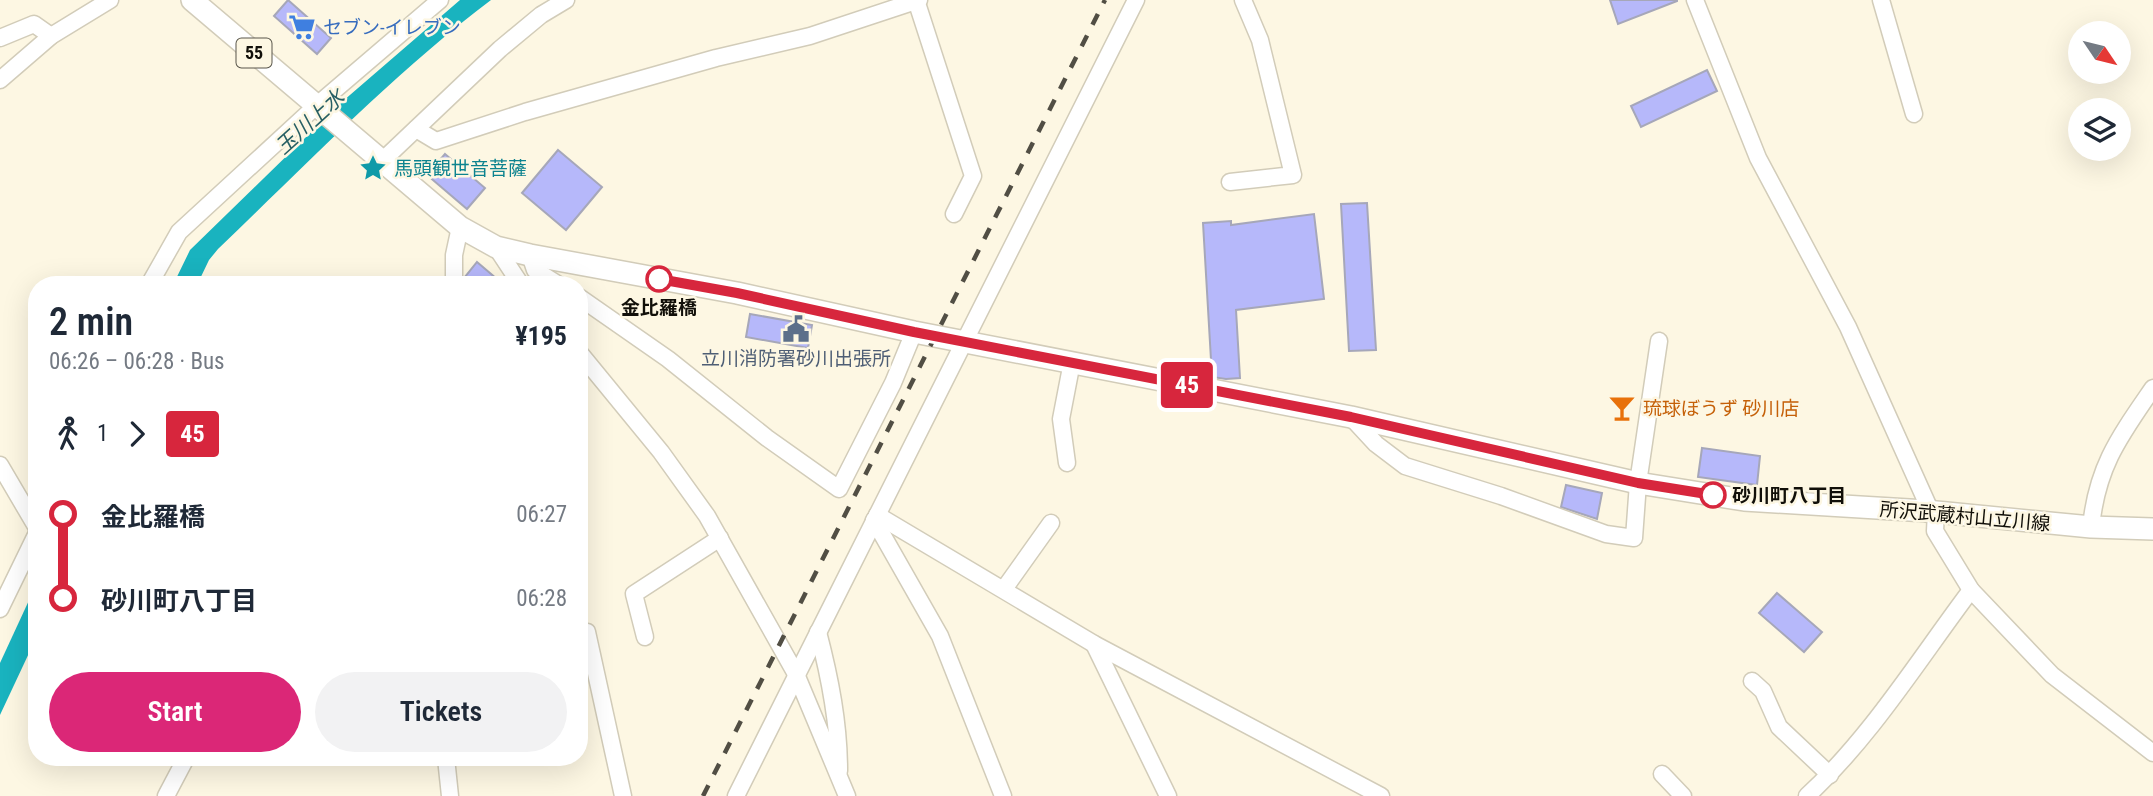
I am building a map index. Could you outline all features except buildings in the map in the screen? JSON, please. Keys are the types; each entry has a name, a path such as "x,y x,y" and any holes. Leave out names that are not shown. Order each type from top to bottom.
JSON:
{"main road":[{"name":"55","path":"192,0 374,154"},
{"name":"所沢武蔵村山立川線","path":"374,154 460,227 496,247 1351,417 1638,483 1744,500 2153,530"}],"street":[{"path":"0,80 51,36 110,0"},
{"path":"154,276 179,232 440,0"},
{"path":"374,154 416,130 500,49 541,15 566,0"},
{"path":"416,130 436,141 716,58 810,36 917,0 973,176 954,214"},
{"path":"736,796 1136,0"},
{"path":"1230,182 1293,175 1260,40 1243,0"},
{"path":"1695,0 1758,158 1848,327 1934,512 1935,531 1970,590 2052,675 2153,753"},
{"path":"1881,0 1914,114"},
{"path":"0,38 34,24 51,36"},
{"path":"454,276 454,255 460,227"},
{"path":"496,247 516,276"},
{"path":"530,254 535,270 545,276"},
{"path":"588,304 668,359 767,439 839,489 893,383 914,332"},
{"path":"1351,417 1376,444 1405,466 1501,496 1606,534 1634,538 1638,483 1659,341"},
{"path":"1067,463 1061,419 1072,362"},
{"path":"588,363 661,452 720,538 796,674 847,796"},
{"path":"2091,527 2100,478 2108,458 2153,388"},
{"path":"0,465 28,514"},
{"path":"875,518 1004,589 1094,644 1381,796"},
{"path":"875,518 940,636 1003,796"},
{"path":"1004,589 1051,523"},
{"path":"645,636 634,594 720,538"},
{"path":"0,609 28,549"},
{"path":"1807,796 1830,775 1869,727 1970,590"},
{"path":"818,632 839,734 839,777"},
{"path":"588,637 623,796"},
{"path":"1094,644 1168,796"},
{"path":"1752,681 1763,691 1779,727 1830,775"},
{"path":"166,796 182,766"},
{"path":"447,766 450,796"},
{"path":"1662,774 1683,796"}],"water":[{"path":"460,0 491,0 420,58 317,153 218,249 201,276 177,276 190,250 343,101"},
{"path":"28,602 28,655 0,715 0,663"}],"railway":[{"path":"703,796 1105,0"}],"bus line":[{"name":"45","path":"659,279 737,293 914,332 1351,417 1638,483 1713,495"}],"place":[{"name":"セブン-イレブン","path":"302,27"},
{"name":"馬頭観世音菩薩","path":"373,168"},
{"name":"金比羅橋","path":"659,279"},
{"name":"立川消防署砂川出張所","path":"796,329"},
{"name":"琉球ぼうず 砂川店","path":"1622,408"},
{"name":"砂川町八丁目","path":"1713,495"}],"water label":[{"name":"玉川上水","path":"310,122"}]}
